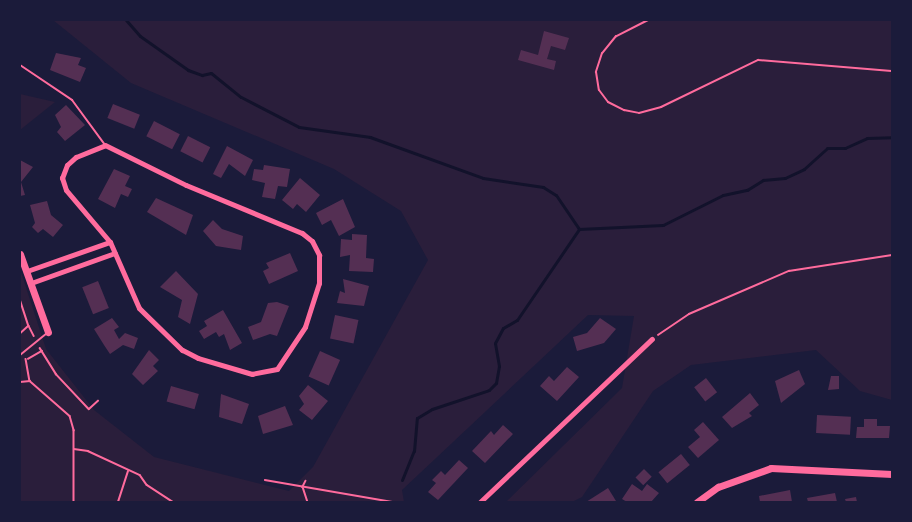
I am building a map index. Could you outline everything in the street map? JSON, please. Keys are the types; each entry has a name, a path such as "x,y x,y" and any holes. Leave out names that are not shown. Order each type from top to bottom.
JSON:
{"street":[{"path":"105,145 186,185 302,233 312,241 320,268 305,327 288,357 267,374 252,374 182,350 139,308 110,242 66,190 62,178 67,165 76,157 105,145"},
{"path":"27,271 110,242"},
{"path":"31,283 115,253"},
{"path":"20,254 48,332"},
{"path":"480,502 652,339"},
{"path":"697,502 718,487 771,468 892,474"}],"lane":[{"path":"648,20 616,36 602,53 596,72 603,96 624,110 639,113 661,107 758,60 892,71"},
{"path":"20,65 72,100 105,145"},
{"path":"21,354 48,332"}],"path":[{"path":"652,339 689,314 789,271 892,255"},
{"path":"20,299 36,342 56,375 89,409 99,401"},
{"path":"20,334 29,326"},
{"path":"27,359 42,351"},
{"path":"21,354 27,359 30,381 70,416 74,449 74,502"},
{"path":"20,382 30,381"},
{"path":"74,449 88,451 128,472 140,475 147,485 173,502"},
{"path":"118,502 128,472"},
{"path":"265,480 392,502"},
{"path":"306,481 304,485 308,502"}],"shaded area":[{"path":"53,20 892,20 892,400 860,391 816,350 691,365 653,391 582,497 572,502 506,502 622,388 634,316 588,315 402,490 404,502 20,502 20,269 46,349 94,410 154,457 289,491 313,467 428,260 401,211 334,169 131,83"},
{"path":"20,94 55,102 20,130"}],"building":[{"path":"544,31 569,38 565,50 551,46 547,59 556,61 554,70 518,60 521,50 538,55"},
{"path":"56,53 81,58 78,65 86,68 80,82 50,70"},
{"path":"113,104 140,115 134,129 107,118"},
{"path":"66,105 85,125 65,141 57,132 61,127 55,115"},
{"path":"154,121 180,134 172,149 146,136"},
{"path":"188,136 210,147 203,162 180,151"},
{"path":"227,146 253,160 245,176 229,164 221,178 213,174"},
{"path":"20,160 33,167 21,182 25,195 20,196"},
{"path":"264,165 290,169 287,187 278,186 275,199 262,197 265,183 252,180 254,169 263,170"},
{"path":"114,169 130,176 125,186 132,189 128,197 121,194 115,208 98,199"},
{"path":"300,178 320,195 306,212 297,204 293,209 282,200"},
{"path":"156,198 193,215 186,235 147,212"},
{"path":"343,199 355,227 339,236 331,220 322,225 316,213"},
{"path":"47,201 51,215 63,225 53,237 43,229 38,233 32,227 35,223 30,205"},
{"path":"213,220 222,229 243,236 241,250 216,246 203,231"},
{"path":"352,234 367,235 366,258 374,259 373,272 349,271 350,255 340,257 341,239 352,240"},
{"path":"290,253 298,271 269,284 263,271 269,268 266,263"},
{"path":"176,271 198,294 190,324 178,317 182,300 160,287"},
{"path":"343,279 369,286 364,306 337,303 340,291 345,293"},
{"path":"98,281 109,308 93,314 82,287"},
{"path":"277,302 289,306 277,336 270,334 253,340 248,327 261,322 268,303"},
{"path":"223,310 242,343 230,350 224,334 219,337 216,332 204,339 199,331 207,326 204,321"},
{"path":"335,315 358,320 353,343 330,338"},
{"path":"112,318 119,327 114,330 119,339 125,333 138,338 134,349 123,345 110,354 94,329"},
{"path":"600,318 616,329 604,343 577,351 573,337 587,333"},
{"path":"149,350 159,360 153,366 158,371 143,385 132,374"},
{"path":"320,351 340,360 329,386 309,377"},
{"path":"567,367 579,377 557,401 540,386 549,376 554,381"},
{"path":"799,370 805,384 781,403 775,381"},
{"path":"831,376 839,376 839,389 828,390"},
{"path":"706,378 717,392 705,401 694,387"},
{"path":"308,385 328,401 312,420 299,410 304,404 299,396"},
{"path":"171,386 199,394 194,409 167,401"},
{"path":"750,393 759,405 749,413 752,416 732,428 722,417"},
{"path":"221,394 249,404 242,424 219,417"},
{"path":"285,406 293,425 263,434 258,416"},
{"path":"817,415 851,417 850,435 816,433"},
{"path":"864,419 877,419 877,426 890,426 889,438 856,438 857,427 864,427"},
{"path":"703,422 719,440 698,458 688,447 700,437 694,430"},
{"path":"503,425 513,434 485,463 472,451 491,431 494,435"},
{"path":"681,454 690,465 667,483 658,472"},
{"path":"459,460 468,468 438,500 428,492 436,483 432,480 441,471 445,475"},
{"path":"644,469 652,477 643,485 636,477"},
{"path":"632,484 642,491 647,484 659,493 651,502 627,502 622,499"},
{"path":"608,488 616,501 586,502"},
{"path":"790,490 792,502 760,502 759,496"},
{"path":"835,493 837,502 808,502 807,498"},
{"path":"856,497 857,502 846,502 845,499"}],"waterway":[{"path":"126,20 140,36 188,70 202,75 211,73 241,97 299,127 370,137 483,178 543,187 556,195 579,229"},
{"path":"402,480 414,451 417,418 432,409 489,390 496,383 499,366 495,343 503,328 517,320 579,229 663,225 723,195 747,190 763,180 785,178 804,169 827,148 845,148 867,138 892,137"}]}
